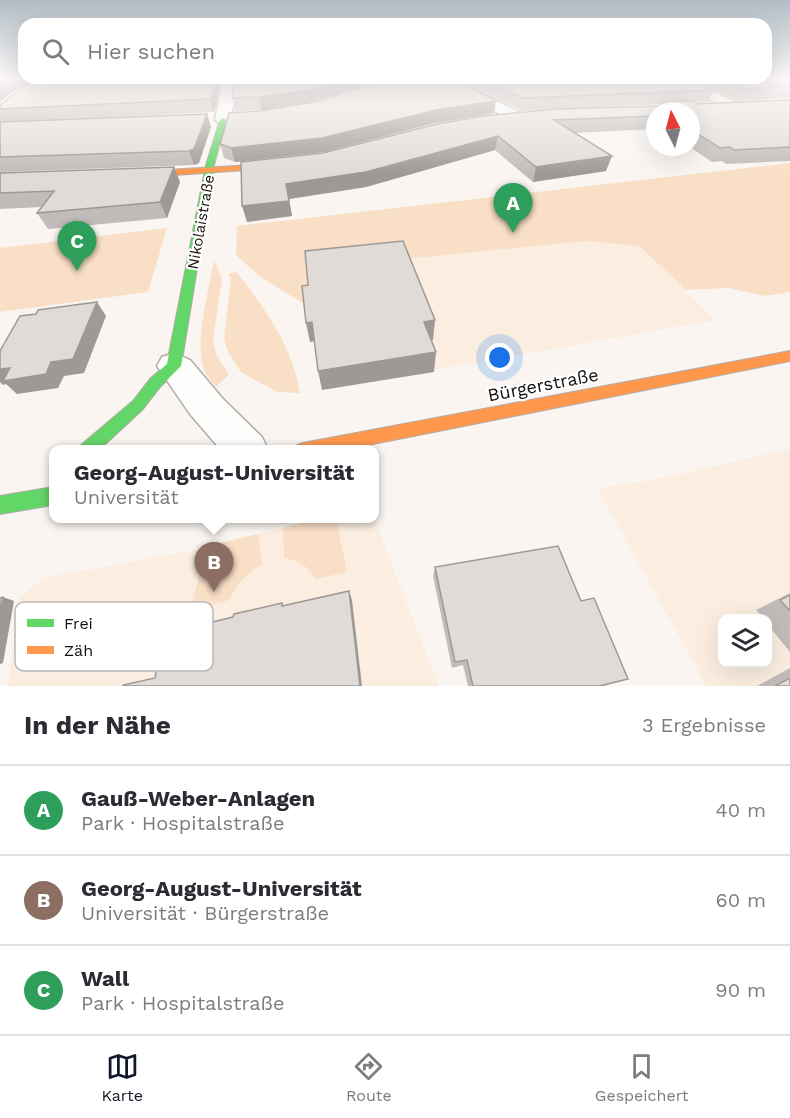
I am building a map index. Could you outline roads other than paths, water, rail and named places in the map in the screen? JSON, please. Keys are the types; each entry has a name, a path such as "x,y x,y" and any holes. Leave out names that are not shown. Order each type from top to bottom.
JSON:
{"street":[{"name":"Nikolaistraße","path":"174,366 211,171 210,165 225,110"},
{"path":"509,110 521,116"},
{"path":"493,119 521,116"},
{"path":"206,121 242,119"},
{"path":"121,176 305,163"},
{"name":"Bürgerstraße","path":"329,445 790,356"},
{"path":"93,445 129,413 174,366 187,378 196,395 243,445"},
{"path":"4,505 49,476"},
{"path":"4,505 49,497"}],"place":[{"name":"Gauß-Weber-Anlagen","path":"513,233"},
{"name":"Wall","path":"77,271"},
{"name":"Georg-August-Universität","path":"214,592"}]}
